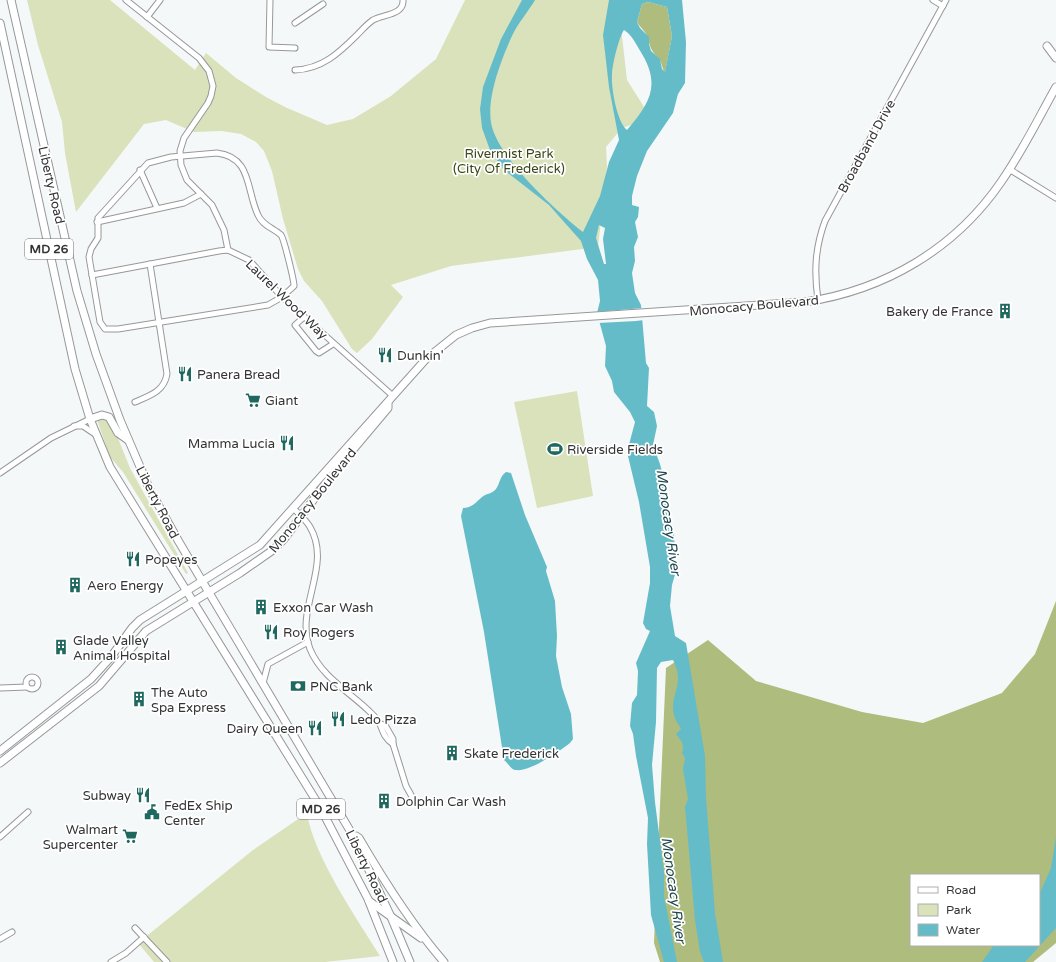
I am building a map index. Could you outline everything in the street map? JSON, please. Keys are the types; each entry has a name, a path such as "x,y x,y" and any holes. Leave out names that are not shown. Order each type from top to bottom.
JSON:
{"main road":[{"name":"Liberty Road","path":"11,0 77,292 109,392 128,440 160,507 202,582 352,834 391,917 410,962"},
{"path":"14,10 16,0"},
{"name":"Liberty Road","path":"0,23 73,358 95,434 120,486 320,807 368,899 393,962"},
{"path":"1056,49 1048,46 1056,58"},
{"name":"Monocacy Boulevard","path":"0,751 91,679 115,652 132,628 140,620 260,545 294,509 383,406 434,351 456,335 472,328 490,323 682,311 818,300 863,289 886,279 921,260 964,226 990,197 1009,169 1056,88"},
{"name":"Monocacy Boulevard","path":"0,763 99,686 146,631 266,556 284,539 338,468 388,408 388,402"},
{"path":"90,419 102,415 110,417 118,433 128,440"},
{"path":"352,834 359,838 378,870 427,943 444,962"},
{"path":"368,899 427,943"}],"street":[{"path":"92,275 228,250 221,222 212,205 186,180 180,157 184,138 208,103 213,86 212,80 205,65 199,58 126,0"},
{"path":"147,17 160,0"},
{"path":"270,0 269,48 295,48"},
{"path":"295,70 312,68 333,57 372,21 400,10 402,8 403,0"},
{"path":"933,0 943,6"},
{"name":"Broadband Drive","path":"818,300 815,271 816,251 825,221 946,0"},
{"path":"295,23 323,4"},
{"path":"217,153 227,154 240,163 261,220 282,236 294,284 292,288 282,297 268,305 112,330 102,327 89,253 98,238 97,222 140,170 148,163 180,157 217,153"},
{"path":"1009,169 1056,198"},
{"path":"140,170 157,208"},
{"path":"97,222 191,201 201,194"},
{"name":"Laurel Wood Way","path":"228,250 249,260 282,297 393,396"},
{"path":"135,402 156,393 166,378 160,322 150,264"},
{"path":"304,316 295,325 316,351 319,353 333,344"},
{"path":"0,473 47,441 73,426 90,419"},
{"path":"73,426 83,426 95,434"},
{"path":"294,509 309,525 313,534 318,556 316,573 305,616 305,632 308,642 318,665 375,717 380,724 380,728 388,740 393,744 406,786 415,802"},
{"path":"263,684 268,664 308,642"},
{"path":"0,688 27,686"},
{"path":"0,837 28,812"},
{"path":"135,928 167,962"},
{"path":"0,939 12,932"},
{"path":"111,962 126,954 144,937"}],"green space":[{"name":"Rivermist Park (City Of Frederick)","path":"27,0 110,0 195,70 206,53 236,78 266,97 327,125 353,119 391,96 436,59 465,0 610,0 622,36 627,80 646,110 637,123 622,128 606,147 607,167 598,247 451,266 391,285 403,297 372,339 357,353 352,349 322,301 304,281 298,269 283,219 272,171 264,151 256,142 241,134 222,131 194,132 166,120 144,124 76,212 65,153 62,122 38,45"},
{"path":"648,2 667,7 672,36 665,73 660,60 652,50 646,34 637,22 642,4"},
{"name":"Riverside Fields","path":"577,391 593,496 537,508 514,402"},
{"path":"100,418 108,419 113,426 130,468 188,573 186,574 123,472 110,457 97,420"},
{"path":"1056,601 1056,943 1033,962 660,962 654,943 666,668 708,640 756,681 862,712 923,723 1002,693 1035,654"},
{"path":"307,813 311,830 327,867 348,905 380,956 325,962 154,962 138,943 253,850"}],"water":[{"name":"Monocacy River","path":"522,0 535,0 514,31 499,68 492,93 490,117 492,127 497,140 506,154 530,184 558,211 583,232 600,196 609,162 619,140 609,87 603,35 609,0 682,0 686,42 685,83 678,94 673,113 647,151 637,176 632,196 632,205 639,207 638,217 635,222 638,237 634,247 635,261 632,273 635,293 641,305 646,363 649,368 647,406 654,412 657,426 653,445 660,464 667,492 667,516 674,534 676,571 672,585 670,606 675,636 686,643 705,756 706,798 715,913 723,962 704,962 700,952 695,920 685,807 688,799 683,769 685,758 682,753 682,743 676,734 681,729 676,721 673,707 678,676 673,660 661,662 657,668 656,722 652,765 664,873 664,896 677,962 664,962 651,915 647,844 648,818 633,734 630,726 632,703 637,695 638,671 636,663 650,631 646,629 643,623 650,583 650,567 639,502 627,452 635,422 630,412 614,392 612,381 605,366 606,346 597,313 600,301 598,280 587,259 581,241 549,205 503,169 490,150 482,128 480,109 483,87 501,39","holes":["648,2 667,7 672,36 665,72 662,69 660,59 651,51 649,37 640,28 637,22 642,4","624,30 634,41 646,61 650,72 651,82 651,91 648,101 636,120 627,130 620,120 612,81 614,58","599,225 605,228 603,239 606,264 604,264 596,238"]},
{"path":"506,472 511,473 525,515 547,567 546,571 555,601 557,636 556,656 562,687 571,714 573,739 570,743 544,761 522,770 513,769 504,760 484,632 461,516 463,508 471,506 484,496 494,491 502,476"},
{"path":"1056,837 1056,928 1040,946 1040,893 1051,868"},
{"path":"993,946 1040,946 1025,962 982,962"}],"pier":[{"path":"643,308 644,320 636,321 598,323 595,314 595,312"}],"place":[{"name":"Bakery de France","path":"1005,311"},
{"name":"Dunkin'","path":"385,355"},
{"name":"Panera Bread","path":"185,374"},
{"name":"Giant","path":"253,400"},
{"name":"Mamma Lucia","path":"287,443"},
{"name":"Riverside Fields","path":"555,449"},
{"name":"Popeyes","path":"133,559"},
{"name":"Aero Energy","path":"75,585"},
{"name":"Exxon Car Wash","path":"261,607"},
{"name":"Roy Rogers","path":"271,632"},
{"name":"Glade Valley Animal Hospital","path":"61,647"},
{"name":"PNC Bank","path":"298,686"},
{"name":"The Auto Spa Express","path":"139,699"},
{"name":"Ledo Pizza","path":"338,719"},
{"name":"Dairy Queen","path":"315,728"},
{"name":"Skate Frederick","path":"452,753"},
{"name":"Subway","path":"143,795"},
{"name":"Dolphin Car Wash","path":"384,801"},
{"name":"FedEx Ship Center","path":"152,812"},
{"name":"Walmart Supercenter","path":"130,836"}]}
